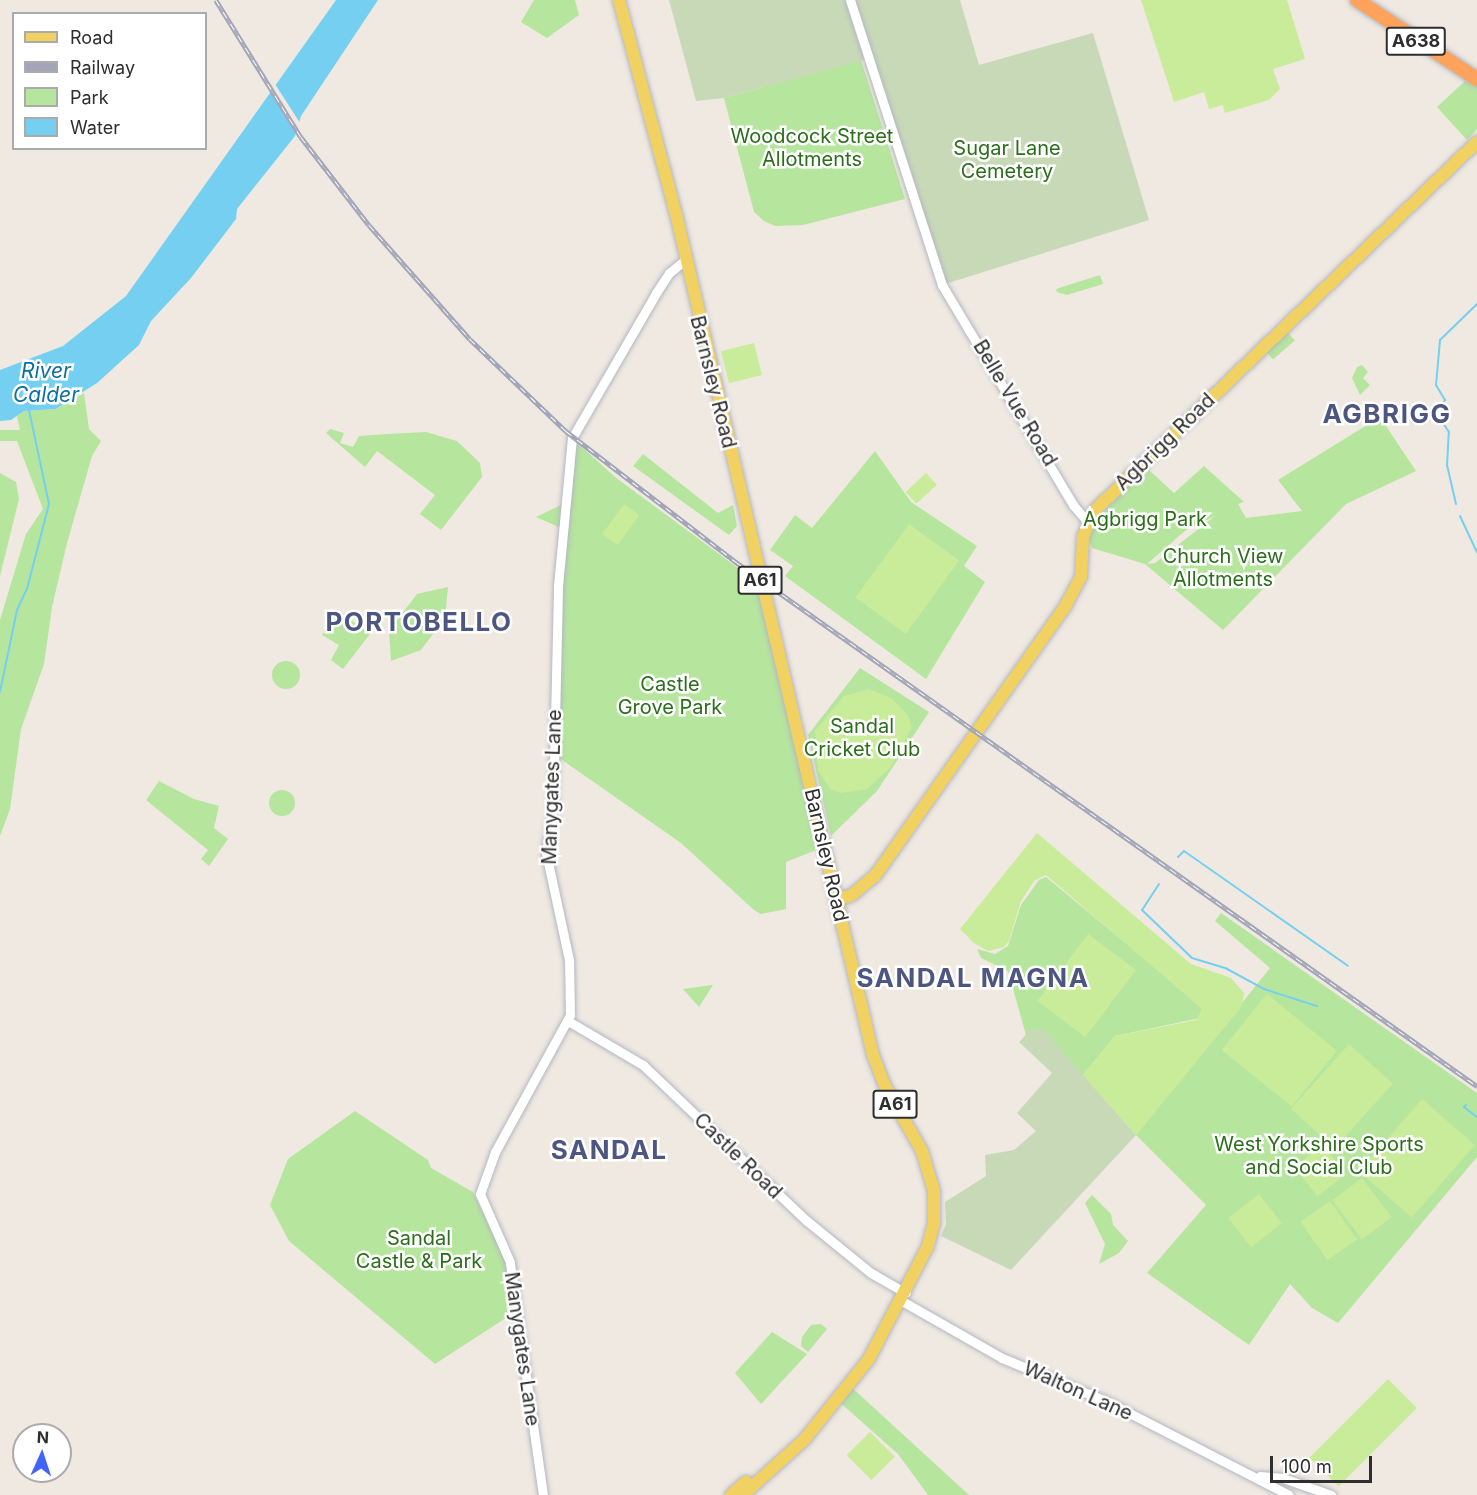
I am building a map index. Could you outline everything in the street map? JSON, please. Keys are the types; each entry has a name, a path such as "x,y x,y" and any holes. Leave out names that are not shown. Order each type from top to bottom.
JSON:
{"highway":[{"name":"A638","path":"1357,0 1477,80"}],"main road":[{"name":"Barnsley Road","path":"619,0 685,260 873,1055 885,1086 922,1151 934,1191 932,1231 904,1297 869,1359 812,1427 805,1439 743,1495"},
{"name":"Agbrigg Road","path":"1087,521 1271,337 1477,142"},
{"path":"836,900 852,895 875,876 1066,605 1081,577 1087,521"},
{"name":"Barnsley Road","path":"731,1495 812,1427"}],"street":[{"name":"Belle Vue Road","path":"850,0 942,285 1073,505 1087,521"},
{"name":"Manygates Lane","path":"543,1495 510,1262 480,1194 495,1152 568,1021 569,960 546,853 553,809 558,586 570,446 575,431 631,333 669,273 685,260"},
{"name":"Castle Road","path":"568,1021 643,1065 807,1221 904,1297"},
{"name":"Walton Lane","path":"904,1297 1002,1358 1108,1402 1257,1476 1289,1495"},
{"name":"Walton Lane","path":"1257,1476 1283,1479 1331,1495"}],"green space":[{"path":"534,0 575,0 579,15 547,38 521,22"},
{"name":"Sugar Lane Cemetery","path":"669,0 960,0 979,65 1093,33 1149,220 942,285 867,59 724,98 696,101"},
{"path":"1141,0 1287,0 1305,59 1273,69 1280,89 1269,100 1225,113 1223,105 1209,109 1204,92 1174,102"},
{"name":"Woodcock Street Allotments","path":"861,60 905,199 803,225 775,226 764,221 754,212 724,98"},
{"path":"1465,81 1477,87 1477,129 1467,140 1437,107"},
{"path":"1100,275 1103,284 1067,295 1057,292 1056,289"},
{"path":"1283,327 1295,341 1273,360 1261,346"},
{"path":"754,343 762,375 729,383 721,351"},
{"path":"1362,365 1368,372 1363,378 1370,385 1360,395 1352,378 1357,367"},
{"path":"84,393 89,429 101,441 92,456 67,543 52,607 44,664 21,729 10,809 0,836 0,620 26,534 43,509 17,441 0,441 0,430 20,430 17,416 24,411 56,409"},
{"name":"Church View Allotments","path":"1380,417 1416,471 1346,504 1223,630 1145,564 1092,548 1088,537 1094,522 1141,472 1149,470 1174,493 1204,466 1244,502 1238,504 1246,518 1302,511 1278,480","holes":["1215,516 1155,563 1147,564 1186,530"]},
{"path":"330,429 344,433 340,443 353,447 359,436 388,434 426,432 457,441 480,463 482,477 441,530 420,514 435,495 377,451 365,467 326,433"},
{"name":"Castle Grove Park","path":"572,438 615,477 761,585 824,847 786,862 786,909 761,914 754,910 681,843 555,755 561,528 536,517 563,504"},
{"path":"875,451 911,502 977,546 964,566 985,582 926,679 785,576 793,566 770,550 795,515 812,528"},
{"path":"643,454 718,513 733,505 737,526 729,535 633,466"},
{"path":"0,473 16,482 19,499 0,576"},
{"path":"926,473 937,485 916,504 906,492"},
{"path":"624,504 639,515 618,545 602,534"},
{"path":"909,524 959,560 906,634 856,598"},
{"path":"448,587 445,618 421,650 391,661 389,631 417,594"},
{"path":"338,611 370,634 343,669 331,660 339,645 322,635"},
{"path":"286,661 296,665 300,675 296,685 286,689 276,685 272,675 276,665"},
{"name":"Sandal Cricket Club","path":"860,668 929,712 877,791 831,836 808,735"},
{"name":"Sandal Cricket Club","path":"869,689 891,698 907,714 912,726 890,768 867,789 842,793 830,789 818,770 815,731 844,696"},
{"path":"159,781 194,799 219,806 214,828 228,839 209,866 201,859 208,850 146,800"},
{"path":"282,790 291,794 295,803 291,812 282,816 273,812 269,803 273,794"},
{"path":"1037,833 1191,964 1231,978 1244,993 1242,1006 1136,1135 1083,1075 1115,1036 1196,1020 1202,1009 1046,875 1035,880 1021,901 1009,941 1004,947 988,951 974,943 960,929"},
{"path":"1046,877 1198,1003 1202,1009 1200,1018 1115,1036 1083,1075 1044,1031 1031,1029 1026,1035 1008,971 981,958 977,949 995,954 1008,946 1021,905 1039,880"},
{"name":"West Yorkshire Sports and Social Club","path":"1221,913 1477,1093 1477,1157 1338,1323 1312,1308 1290,1284 1249,1345 1147,1273 1206,1205 1136,1135 1270,968 1215,921"},
{"path":"1088,934 1136,970 1085,1037 1037,1001"},
{"path":"712,985 699,1007 683,989"},
{"path":"1267,994 1337,1051 1292,1107 1222,1050"},
{"path":"1031,1029 1044,1030 1136,1135 1011,1270 941,1236 946,1224 945,1202 986,1176 985,1155 1014,1150 1036,1131 1017,1113 1052,1073 1019,1042"},
{"path":"1349,1044 1393,1083 1335,1148 1291,1109"},
{"path":"1422,1099 1475,1145 1412,1217 1359,1171"},
{"name":"Sandal Castle & Park","path":"355,1111 428,1160 431,1168 473,1192 505,1258 515,1312 435,1364 289,1241 270,1205 288,1159"},
{"path":"1323,1145 1346,1174 1317,1196 1295,1167"},
{"path":"1362,1178 1391,1217 1362,1239 1332,1200"},
{"path":"1259,1194 1282,1223 1251,1247 1228,1218"},
{"path":"1092,1195 1111,1214 1113,1225 1128,1241 1119,1253 1099,1264 1105,1244 1085,1203"},
{"path":"1330,1201 1357,1240 1327,1260 1301,1222"},
{"path":"821,1324 827,1329 808,1352 801,1346 802,1337 811,1325"},
{"path":"772,1332 807,1354 761,1404 735,1373"},
{"path":"1388,1379 1417,1408 1339,1486 1310,1457"},
{"path":"849,1385 969,1495 928,1495 898,1454 836,1399"},
{"path":"870,1432 895,1457 871,1480 847,1455"}],"water":[{"name":"River Calder","path":"336,0 378,0 301,116 295,136 237,209 236,219 191,278 151,321 139,345 97,383 56,409 24,411 11,420 0,421 0,370 63,346 126,296"}],"pier":[{"path":"275,84 302,126 299,135 270,91"}],"waterway":[{"path":"1456,504 1447,466 1449,432 1436,413 1445,400 1436,385 1440,340 1477,304"},
{"path":"0,692 17,610 27,589 49,504 29,410"},
{"path":"1460,516 1477,552"},
{"path":"1178,857 1184,851 1348,966"},
{"path":"1159,884 1142,910 1192,958 1227,969 1264,989 1317,1006"},
{"path":"1466,1105 1464,1107 1477,1117"}],"railway":[{"path":"216,0 301,137 369,225 470,339 566,431 736,562 1477,1086"}],"district":[{"name":"AGBRIGG","path":"1387,414"},
{"name":"PORTOBELLO","path":"419,622"},
{"name":"SANDAL MAGNA","path":"973,978"},
{"name":"SANDAL","path":"609,1150"}],"park label":[{"name":"Agbrigg Park","path":"1145,519"}]}
